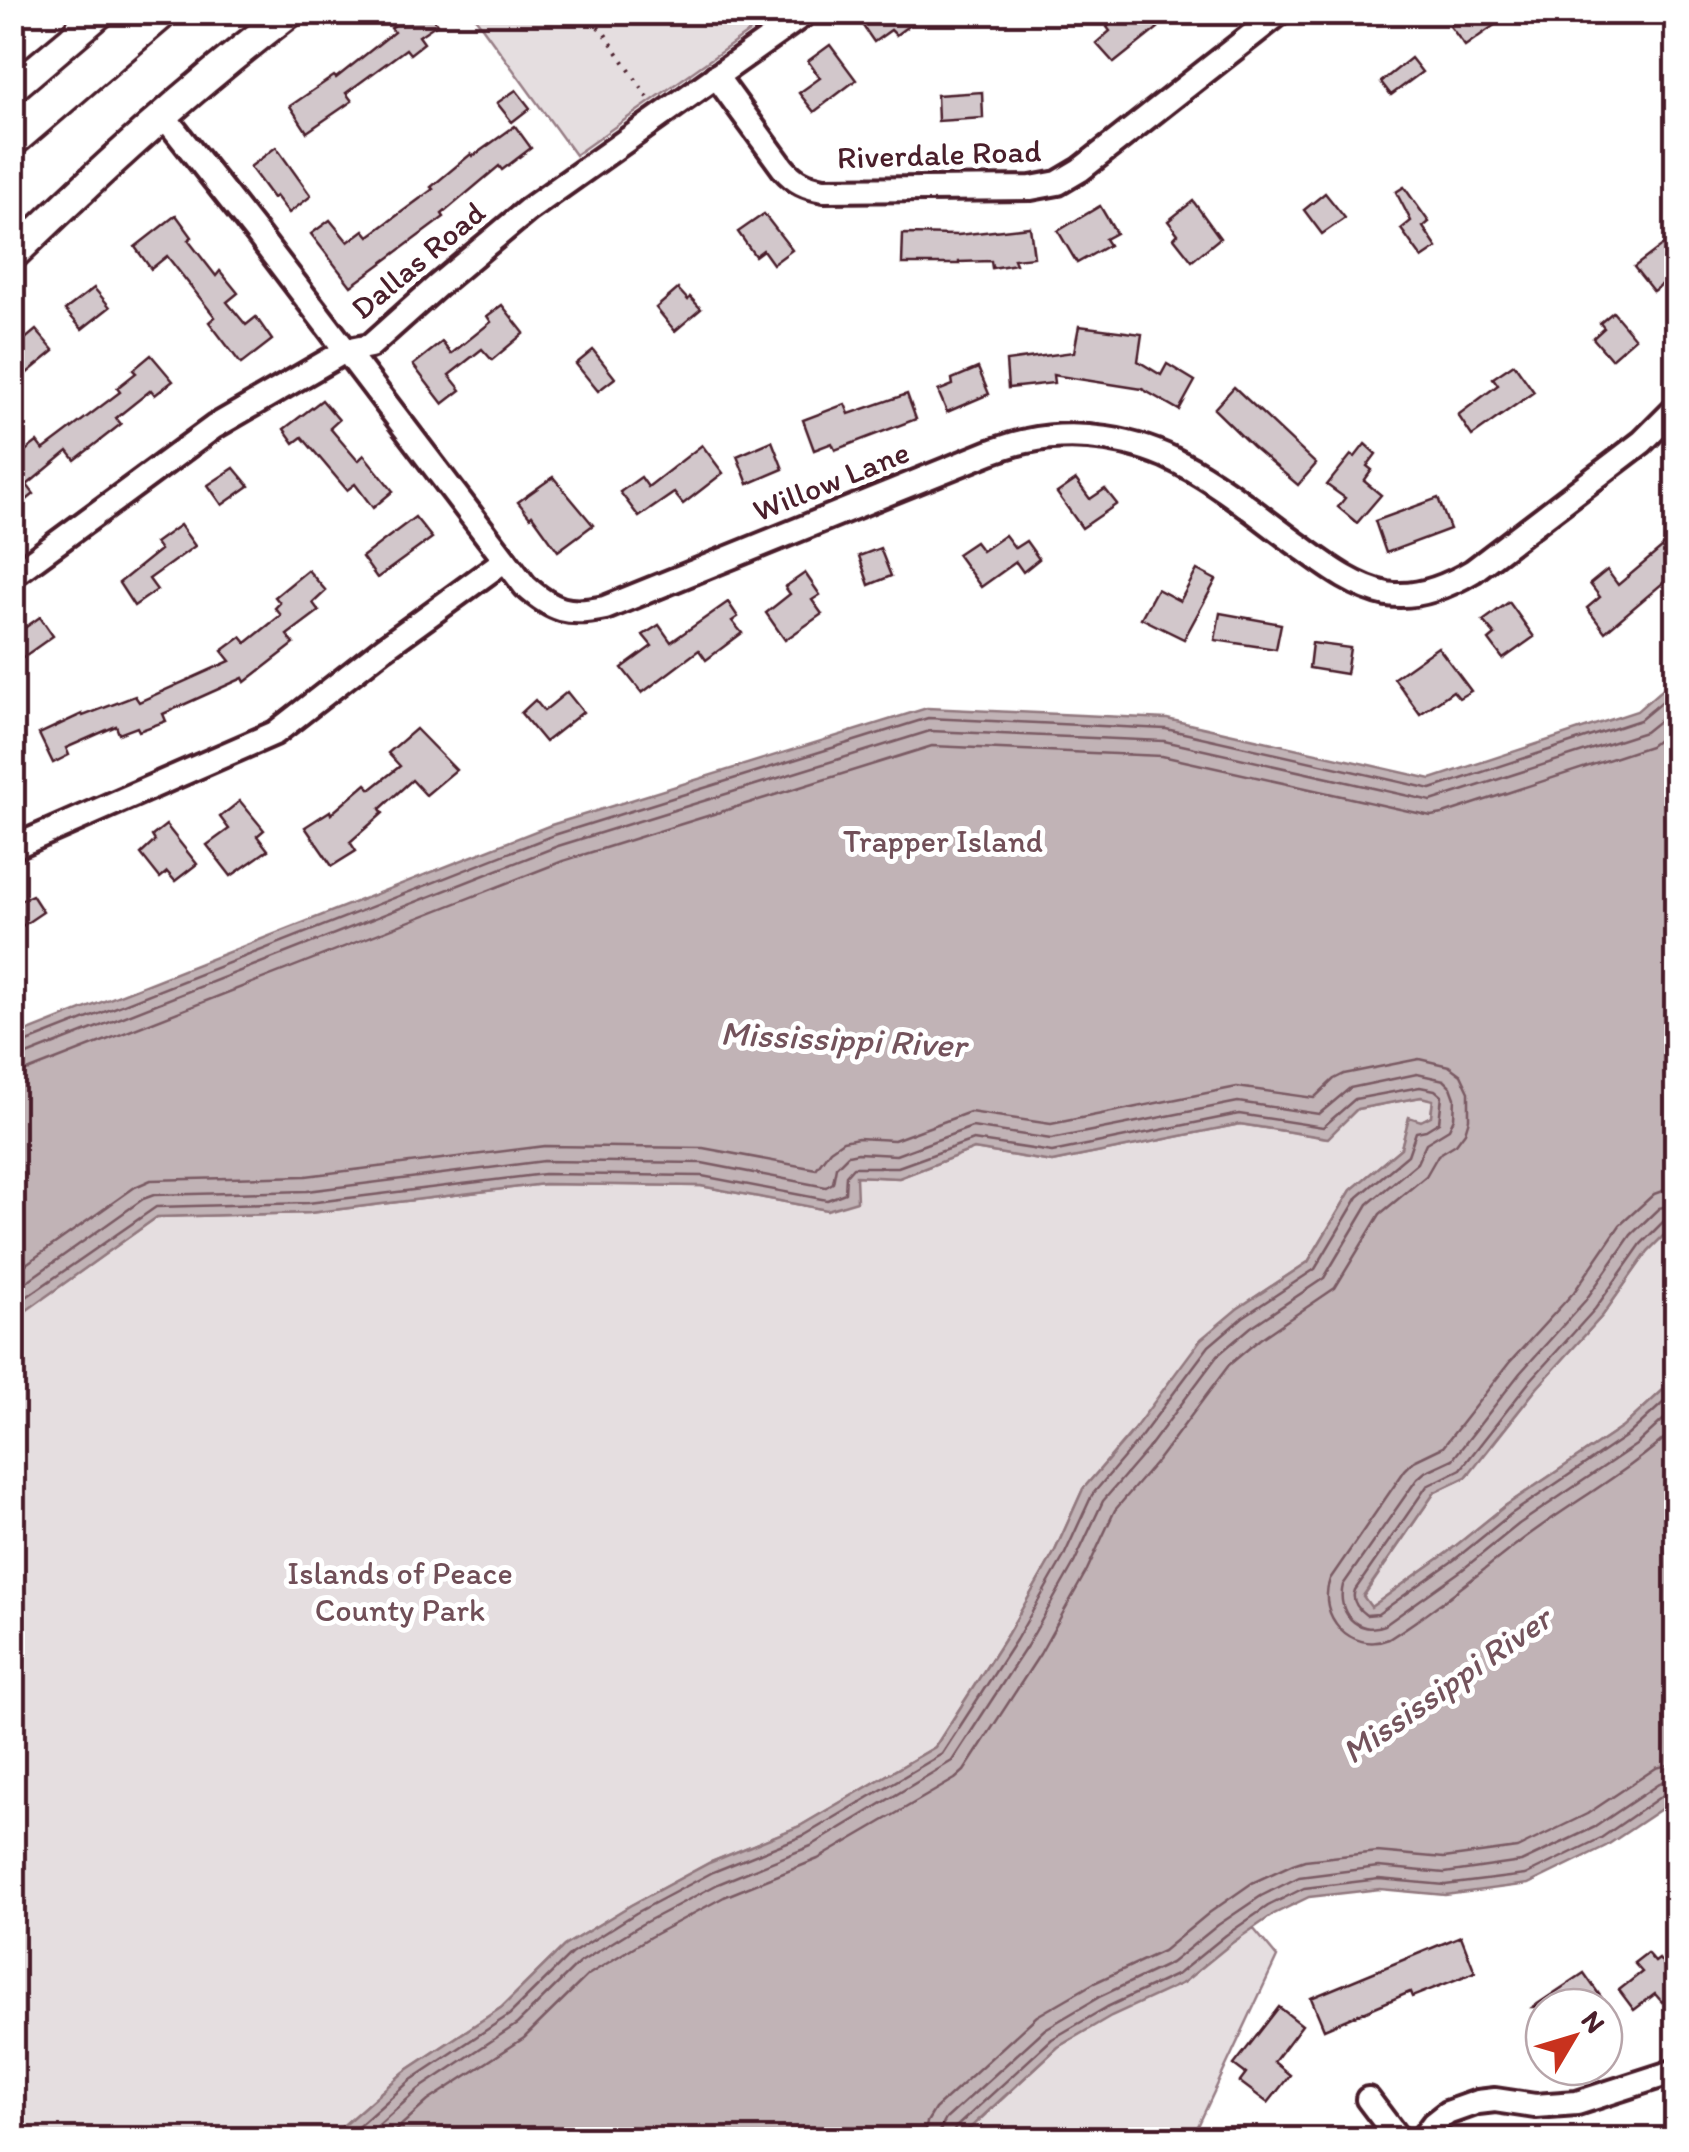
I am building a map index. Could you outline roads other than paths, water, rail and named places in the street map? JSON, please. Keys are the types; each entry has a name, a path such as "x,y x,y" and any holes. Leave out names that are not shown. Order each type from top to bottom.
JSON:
{"highway":[{"path":"12,40 48,12"},
{"path":"12,136 156,12"}],"street":[{"path":"12,40 34,12"},
{"path":"12,256 164,115 290,12"},
{"name":"Dallas Road","path":"12,576 214,427 346,351 370,346 528,210 807,12"},
{"name":"Riverdale Road","path":"716,76 782,168 794,181 808,187 1031,188 1058,182 1080,170 1281,12"},
{"name":"Willow Lane","path":"164,115 504,560 532,593 561,610 583,613 606,608 990,452 1028,440 1066,437 1105,439 1144,448 1181,463 1336,573 1390,594 1420,593 1448,586 1473,571 1642,442 1676,408"},
{"path":"12,848 274,733 504,560"},
{"path":"1421,2140 1447,2113 1478,2102 1495,2100 1535,2106 1577,2103 1676,2071"},
{"path":"1368,2099 1402,2140"}],"water":[{"name":"Mississippi River","path":"1676,677 1676,1223 1648,1251 1603,1315 1537,1388 1466,1477 1435,1492 1363,1596 1371,1607 1505,1506 1623,1427 1676,1378 1676,1799 1606,1846 1528,1884 1445,1895 1380,1889 1309,1897 1274,1914 1183,1983 1111,2016 1058,2047 958,2139 328,2139 404,2072 502,2007 564,1946 709,1863 800,1826 935,1747 1007,1635 1054,1553 1083,1489 1129,1436 1201,1339 1237,1309 1308,1262 1351,1190 1401,1148 1409,1117 1421,1121 1431,1116 1433,1100 1421,1097 1357,1109 1328,1138 1240,1124 1052,1162 974,1149 899,1178 856,1176 857,1201 827,1210 701,1186 544,1184 309,1213 157,1217 13,1320 13,1037 551,825 927,708 1167,719 1431,779 1637,711"}],"park label":[{"name":"Trapper Island","path":"943,841"},
{"name":"Islands of Peace County Park","path":"400,1592"}]}
